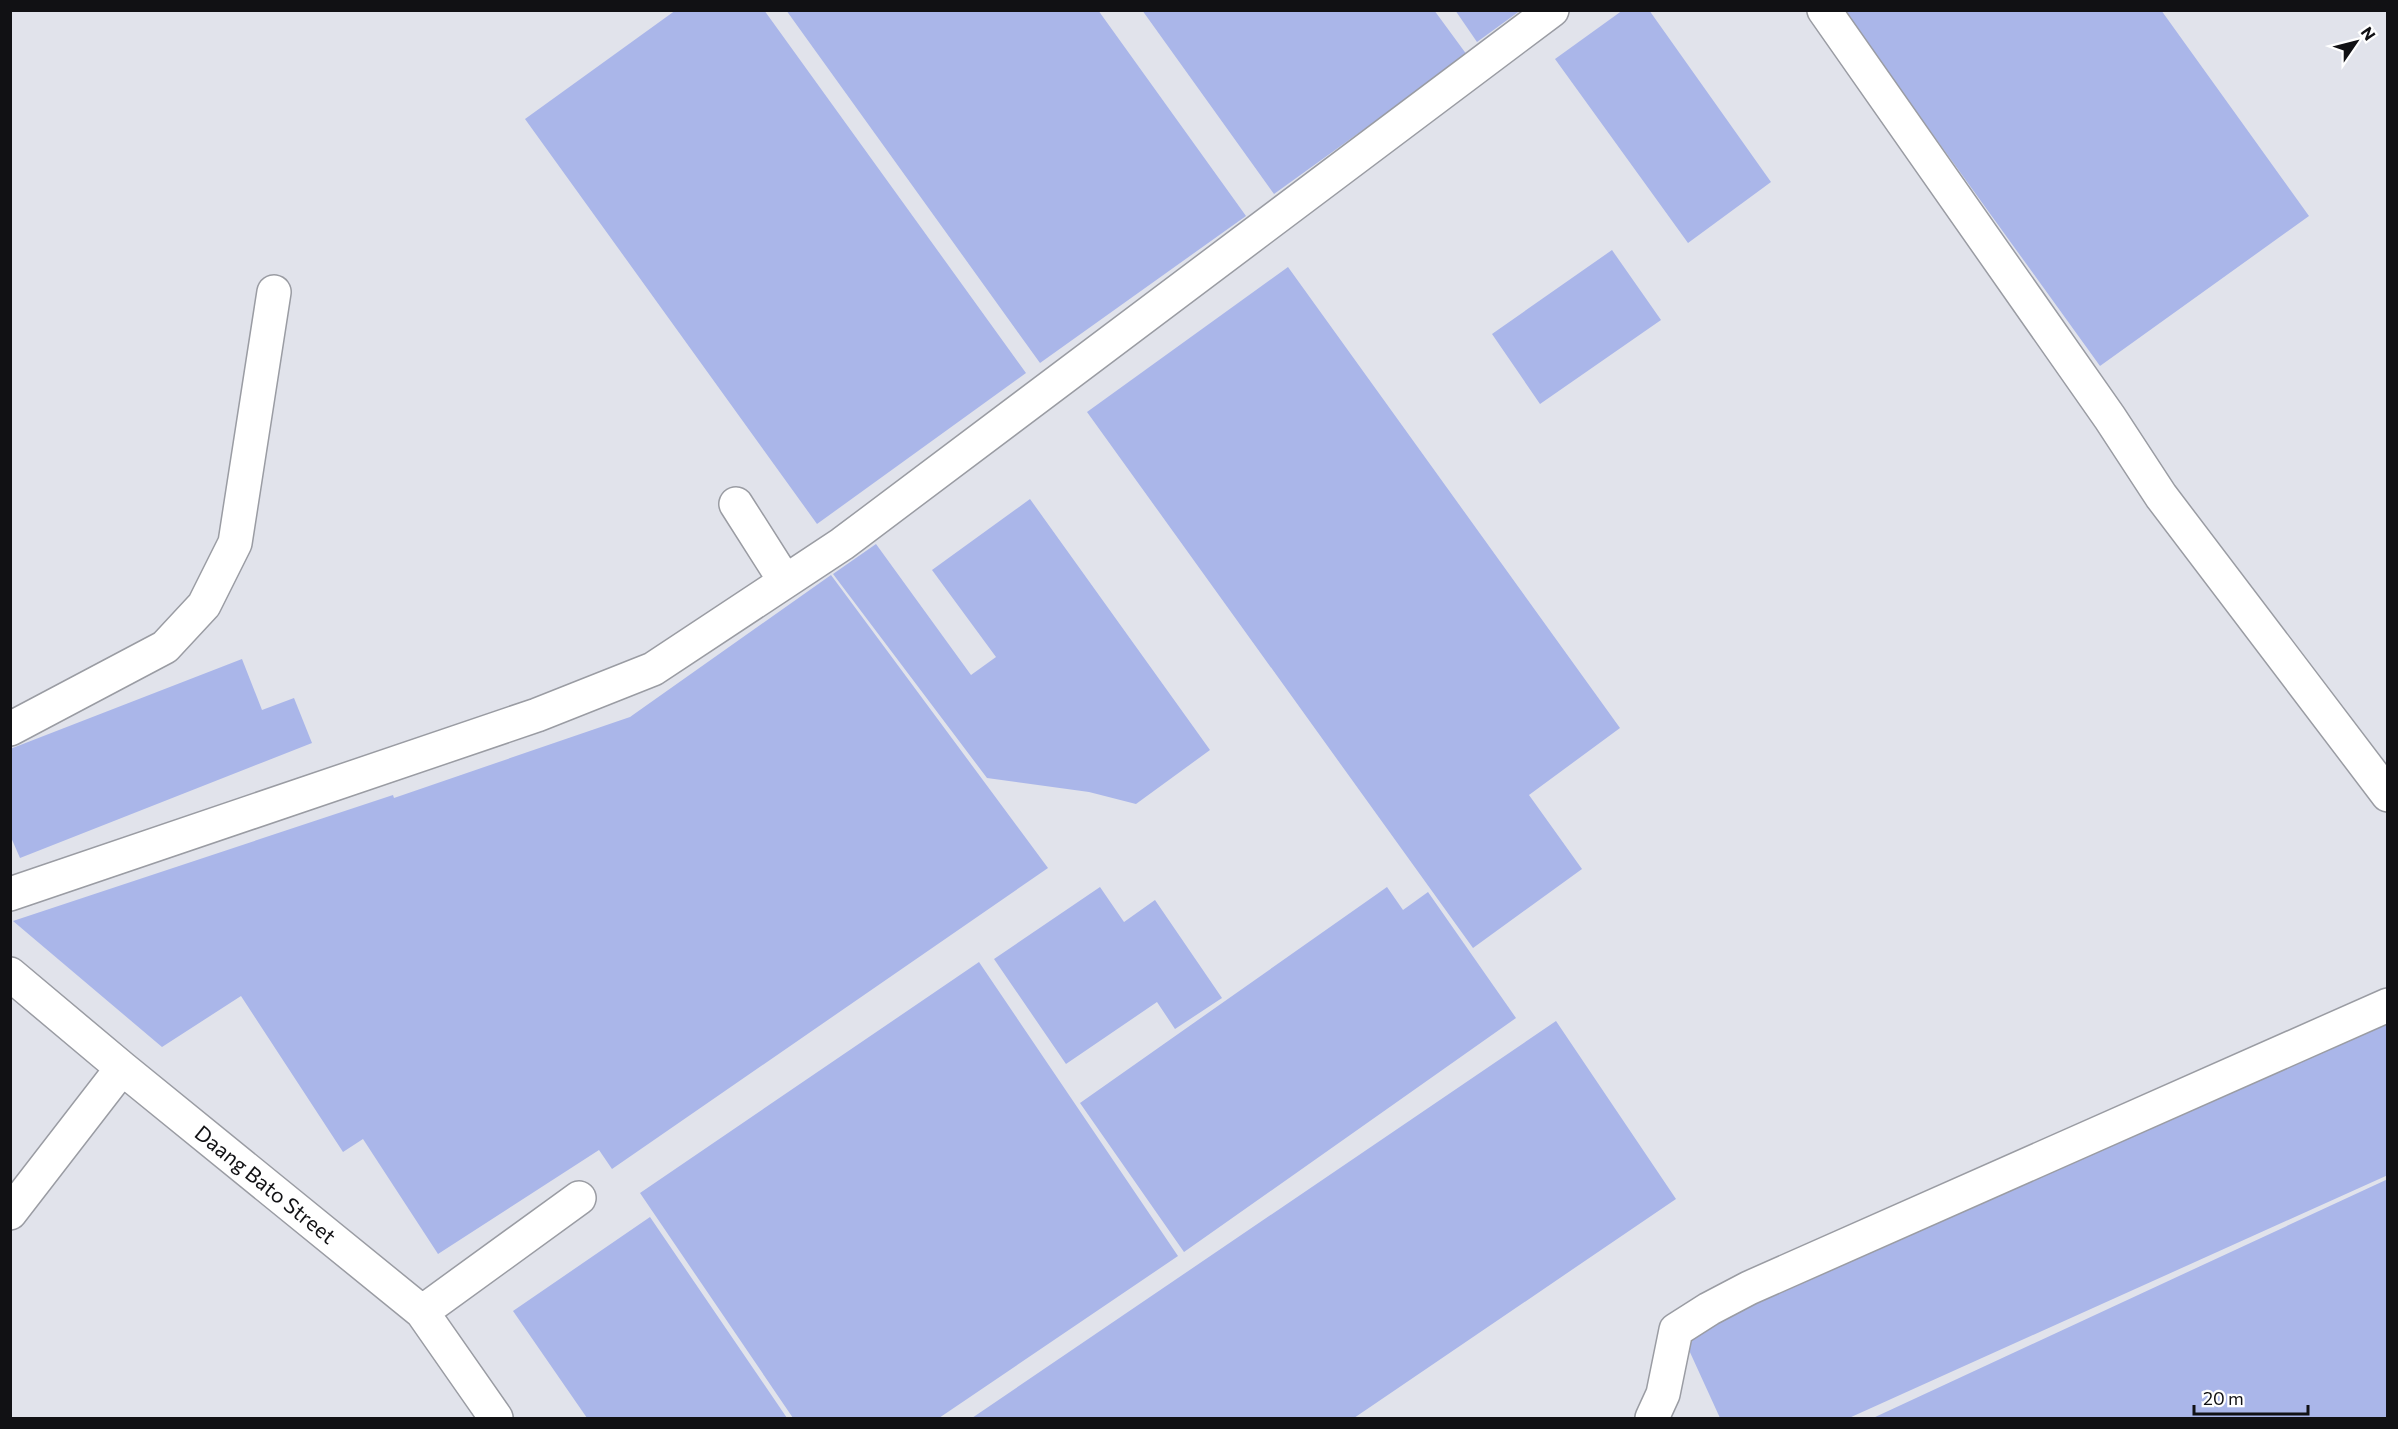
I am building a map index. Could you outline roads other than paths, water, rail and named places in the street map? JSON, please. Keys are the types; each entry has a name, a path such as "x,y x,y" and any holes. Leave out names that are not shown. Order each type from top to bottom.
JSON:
{"street":[{"path":"10,894 537,715 653,669 861,530 1552,10"},
{"path":"1824,10 2110,418 2162,496 2388,795"},
{"path":"10,729 165,647 204,604 235,543 274,292"},
{"path":"736,504 785,581"},
{"name":"Daang Bato Street","path":"10,974 422,1312 496,1419"},
{"path":"1652,1419 1663,1394 1676,1330 1709,1309 1749,1288 2388,1005"},
{"path":"10,1213 122,1068"},
{"path":"422,1312 579,1198"}]}
